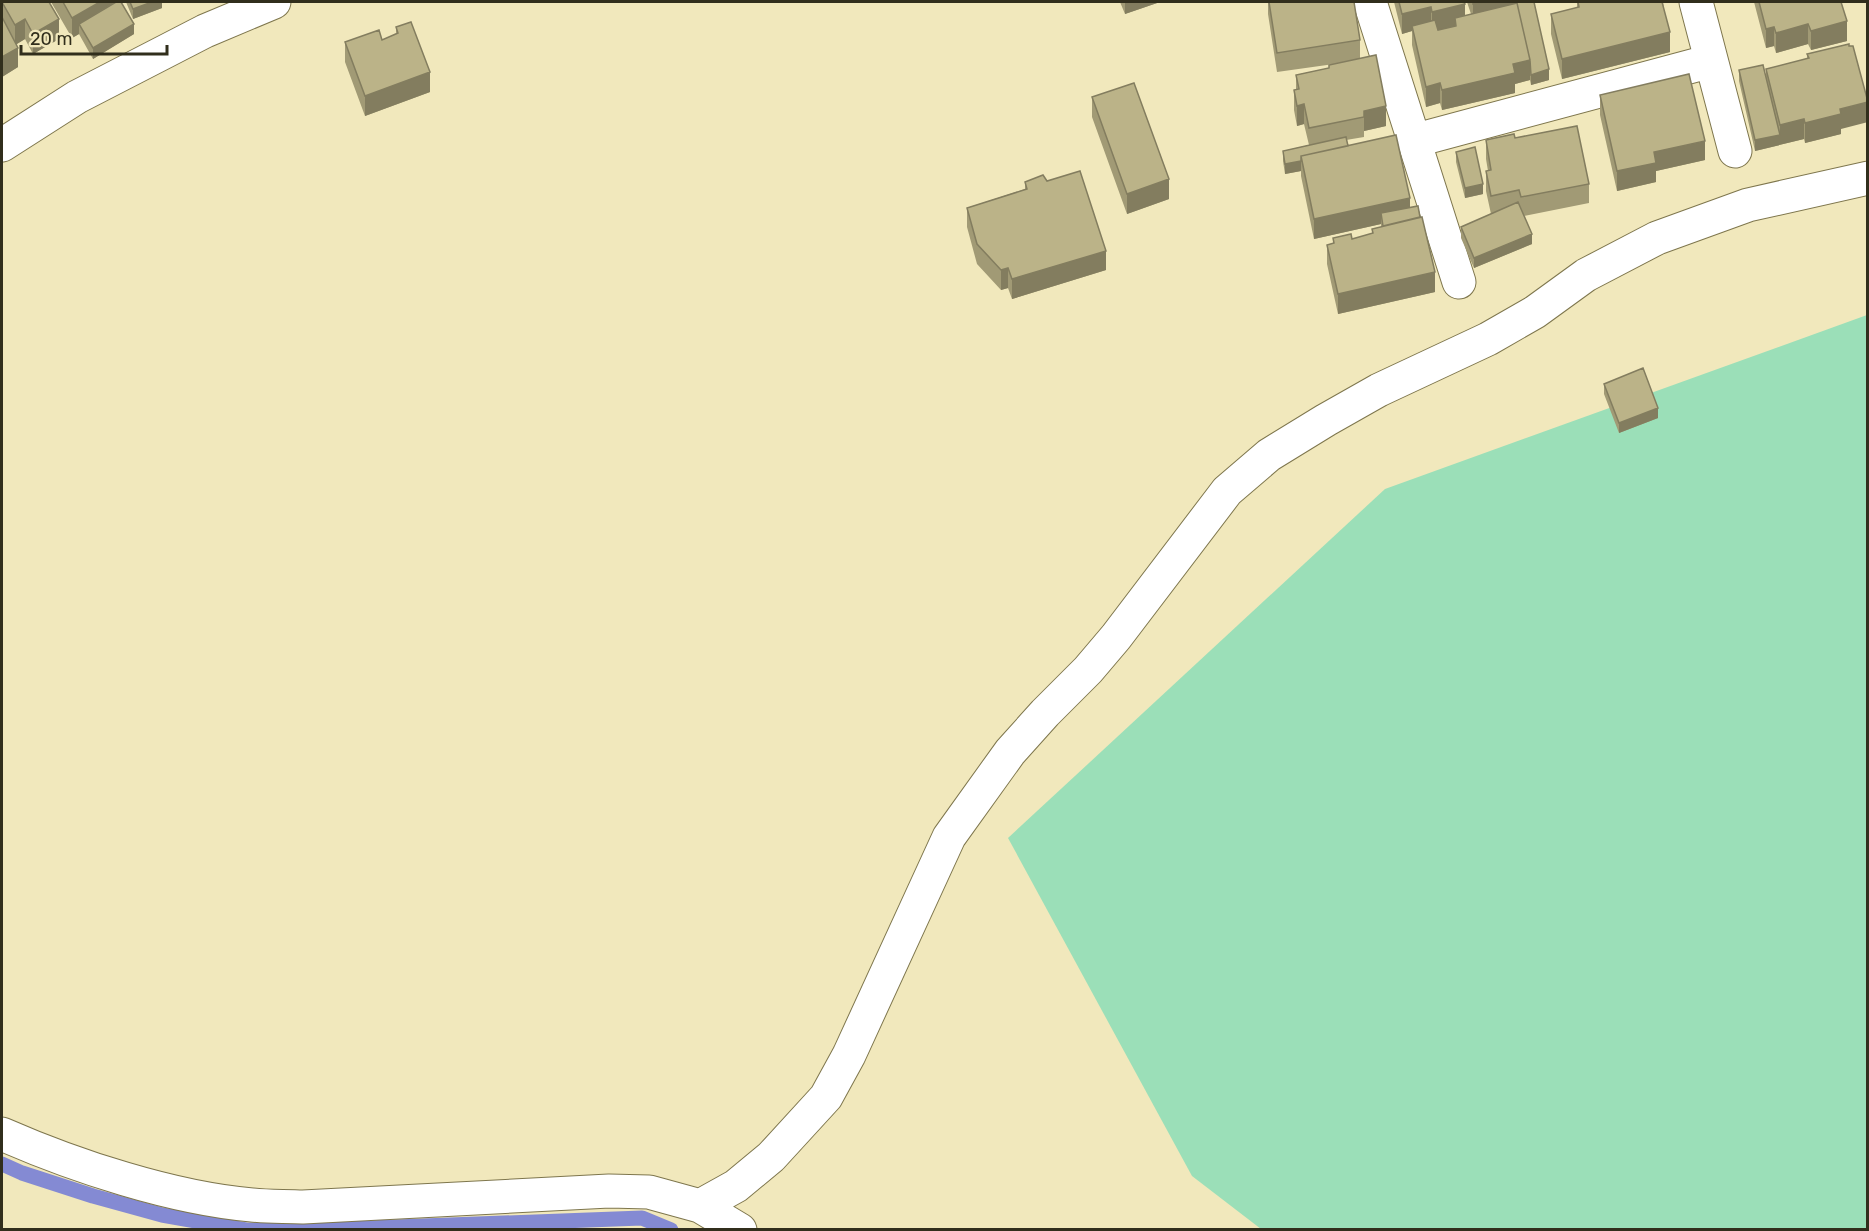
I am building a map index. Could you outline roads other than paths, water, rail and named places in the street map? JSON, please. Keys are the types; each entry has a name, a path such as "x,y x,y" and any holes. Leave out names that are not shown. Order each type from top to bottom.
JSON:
{"street":[{"path":"2,145 77,97 205,32 274,2"},
{"path":"1370,2 1459,282"},
{"path":"1696,2 1735,151"},
{"path":"1413,141 1711,61"},
{"path":"700,1206 736,1186 771,1157 826,1097 849,1055 949,837 1010,752 1116,637 1227,490 1269,455 1326,420 1379,390 1488,339 1535,312 1586,275 1657,238 1748,205 1868,178"},
{"path":"2,1134 30,1147 165,1190 252,1205 303,1207 609,1191 649,1192 700,1206 740,1230"}],"waterway":[{"path":"2,1164 22,1173 93,1196 162,1215 246,1230"},
{"path":"247,1230 341,1229 642,1218 671,1230"}]}
